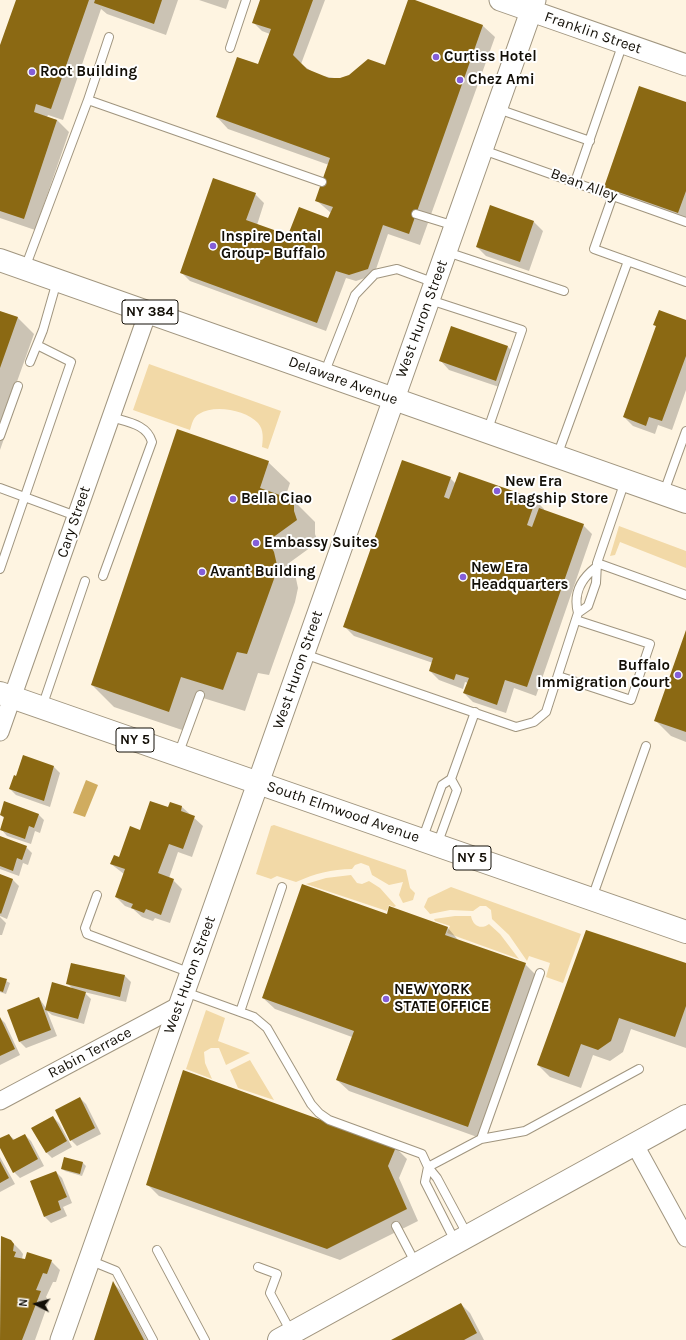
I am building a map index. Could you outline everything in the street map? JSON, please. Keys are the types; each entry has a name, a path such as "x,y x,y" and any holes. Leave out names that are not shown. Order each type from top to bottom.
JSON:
{"main road":[{"name":"Delaware Avenue","path":"0,260 686,502"},
{"name":"South Elmwood Avenue","path":"6,695 686,932"},
{"path":"285,1337 635,1145 685,1114"}],"street":[{"name":"Franklin Street","path":"500,0 534,5 623,43 686,65"},
{"name":"West Huron Street","path":"61,1340 534,5"},
{"name":"Cary Street","path":"0,732 6,695 76,516 148,312"},
{"name":"Rabin Terrace","path":"0,1101 185,990"},
{"path":"635,1145 686,1238"}],"lane":[{"path":"230,48 246,0"},
{"path":"25,268 110,37"},
{"path":"576,182 623,43"},
{"path":"88,100 322,182"},
{"path":"497,109 590,141"},
{"name":"Bean Alley","path":"482,149 686,222"},
{"path":"612,195 594,249 686,282"},
{"path":"416,214 455,226"},
{"path":"446,252 564,291"},
{"path":"556,456 628,261"},
{"path":"324,374 355,295 376,274 397,269 432,292 522,330 487,432"},
{"path":"30,362 43,330 57,280"},
{"path":"0,569 72,362 37,345"},
{"path":"0,436 18,386"},
{"path":"103,576 152,442 150,434 142,427 111,417"},
{"path":"664,494 686,431"},
{"path":"577,616 588,606 596,583 596,566 625,481"},
{"path":"0,488 76,516"},
{"path":"304,654 516,727 534,722 546,712 577,616 575,601 584,577 596,566"},
{"path":"596,566 686,595"},
{"path":"42,707 85,581"},
{"path":"558,676 631,700 650,644 577,616"},
{"path":"178,755 200,695"},
{"path":"430,843 442,785 451,779 476,712"},
{"path":"592,899 646,746"},
{"path":"430,843 457,790 451,779"},
{"path":"240,1012 282,887"},
{"path":"97,895 85,928 87,934 185,990 254,1017 267,1028 311,1104 319,1113 330,1120 422,1154 428,1167 437,1178 462,1240"},
{"path":"481,1139 540,973"},
{"path":"428,1167 481,1139 525,1131 639,1069"},
{"path":"428,1167 425,1182 462,1240"},
{"path":"396,1226 416,1265"},
{"path":"157,1250 205,1340"},
{"path":"89,1260 116,1271 152,1340"},
{"path":"258,1267 277,1274 270,1293 285,1337"}],"shaded area":[{"path":"149,364 281,411 268,449 262,447 262,432 258,423 253,418 238,412 221,409 205,411 195,417 190,430 133,410"},
{"path":"619,526 686,551 686,568 620,542 615,555 610,556"},
{"path":"86,780 98,785 85,817 73,813"},
{"path":"274,825 406,870 410,888 415,893 413,900 403,903 399,895 403,882 389,885 372,875 369,866 361,863 355,865 352,869 323,872 296,882 277,876 271,879 256,874 271,826"},
{"path":"351,875 357,883 362,884 369,881 380,888 396,906 394,907 389,905 387,911 306,884 326,878"},
{"path":"451,887 581,934 563,983 546,977 550,963 529,956 527,961 509,935 492,919 491,910 486,906 480,906 473,911 450,910 430,914 424,907 428,898"},
{"path":"455,916 471,916 475,925 480,927 489,924 500,934 519,959 447,933 450,926 435,921 434,919"},
{"path":"206,1010 225,1018 218,1041 250,1053 226,1065 219,1048 211,1048 204,1052 205,1063 212,1079 186,1069"},
{"path":"250,1060 274,1100 238,1088 230,1070"}],"building":[{"name":"Root Building","path":"16,0 89,0 51,109 36,104 34,112 57,120 24,219 0,211 0,45"},
{"path":"95,0 162,0 154,24 94,3"},
{"path":"260,0 313,0 293,55 307,69 329,78 340,78 349,75 368,59 385,65 408,0 415,0 483,25 409,234 383,225 368,269 349,275 336,271 317,323 180,273 213,178 256,193 246,220 288,235 299,207 328,218 333,207 315,201 330,158 216,117 237,57 258,64 271,29 252,23"},
{"path":"639,86 686,102 686,191 678,213 604,187"},
{"path":"490,205 534,221 520,262 476,247"},
{"path":"659,310 686,320 686,356 662,421 649,417 646,426 623,417 656,326 653,325"},
{"path":"0,311 18,317 0,368"},
{"path":"451,326 508,346 496,381 439,361"},
{"name":"Avant Building","path":"177,429 269,461 260,488 294,500 294,511 297,520 268,541 274,552 277,565 274,579 247,654 237,652 223,690 181,677 169,712 91,685"},
{"name":"New Era Headquarters","path":"402,460 451,477 444,497 449,499 459,472 536,499 527,525 532,527 539,508 584,524 527,687 505,680 497,705 463,693 469,678 456,674 454,680 429,671 433,658 343,627"},
{"name":"Buffalo Immigration Court","path":"686,630 686,732 654,721"},
{"path":"23,755 54,766 44,801 9,789 14,775 16,776"},
{"path":"4,801 39,814 34,828 29,826 25,839 0,830 4,817 0,815"},
{"path":"150,801 168,807 170,802 182,806 181,811 195,816 183,849 169,844 158,873 174,879 161,915 146,909 144,913 131,908 133,904 115,897 125,869 110,864 114,855 119,857 130,826 140,830"},
{"path":"0,836 27,846 22,860 17,858 13,871 0,866"},
{"path":"0,874 13,879 1,914 0,913"},
{"path":"302,884 387,914 389,906 448,927 445,935 526,963 468,1127 336,1080 354,1031 262,998"},
{"path":"586,930 686,963 686,1006 675,1037 619,1018 611,1041 598,1050 581,1044 569,1077 537,1065"},
{"path":"71,963 125,975 120,997 66,984"},
{"path":"0,977 7,979 3,992 0,991"},
{"path":"52,982 86,992 78,1019 45,1010"},
{"path":"39,997 51,1030 19,1042 7,1010"},
{"path":"0,1017 15,1049 0,1056"},
{"path":"183,1070 396,1147 388,1166 407,1209 327,1249 146,1185"},
{"path":"80,1097 95,1128 70,1141 55,1110"},
{"path":"53,1116 67,1141 46,1153 31,1128"},
{"path":"9,1134 13,1140 25,1134 38,1159 13,1173 0,1148 0,1138"},
{"path":"64,1157 83,1162 80,1174 61,1169"},
{"path":"0,1161 9,1178 0,1183"},
{"path":"56,1171 67,1197 58,1201 61,1210 44,1217 30,1181"},
{"path":"1,1236 11,1240 14,1244 13,1251 16,1252 14,1257 25,1259 27,1252 52,1260 47,1274 43,1273 36,1290 41,1291 22,1340 0,1340"},
{"path":"113,1281 144,1340 94,1340"},
{"path":"461,1303 477,1333 464,1340 391,1340"}],"place":[{"name":"Curtiss Hotel","path":"436,57"},
{"name":"Root Building","path":"32,72"},
{"name":"Chez Ami","path":"460,80"},
{"name":"Inspire Dental Group- Buffalo","path":"213,246"},
{"name":"New Era Flagship Store","path":"497,491"},
{"name":"Bella Ciao","path":"233,499"},
{"name":"Embassy Suites","path":"256,543"},
{"name":"Avant Building","path":"202,572"},
{"name":"New Era Headquarters","path":"463,577"},
{"name":"Buffalo Immigration Court","path":"678,675"},
{"name":"NEW YORK STATE OFFICE","path":"386,999"}]}
